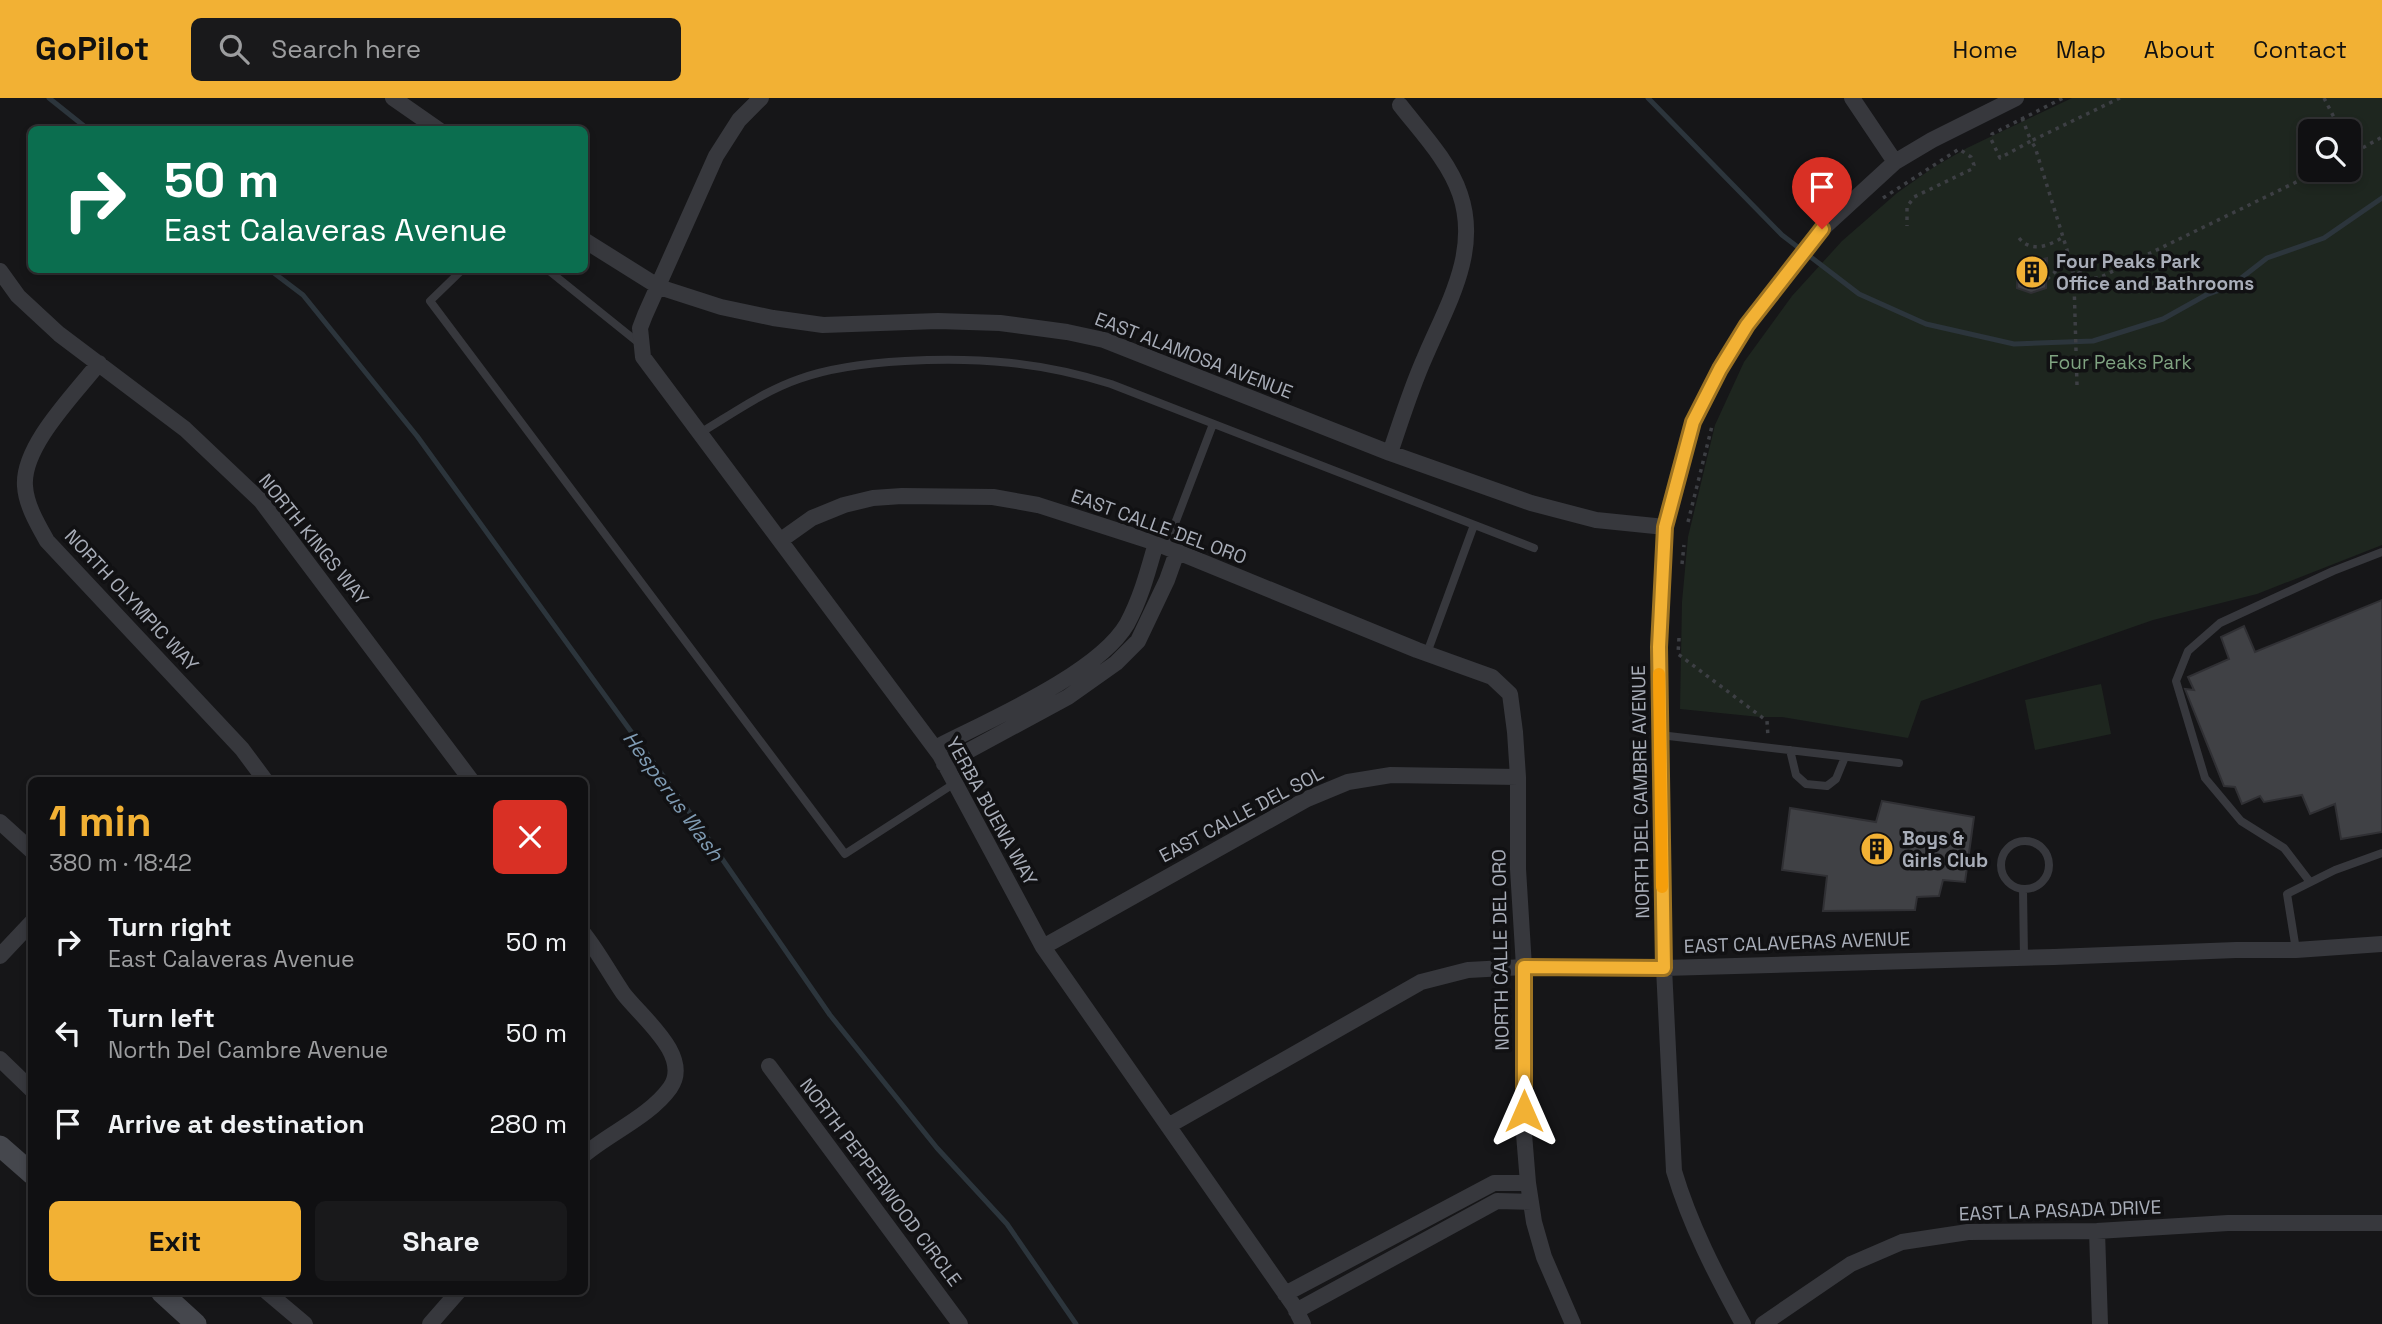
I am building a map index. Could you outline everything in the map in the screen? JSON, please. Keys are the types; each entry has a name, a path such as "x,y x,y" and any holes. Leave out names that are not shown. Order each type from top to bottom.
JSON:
{"main road":[{"path":"0,1146 28,1170"},
{"path":"163,1295 196,1324"}],"street":[{"path":"393,98 433,126"},
{"path":"640,344 640,328 716,156 739,120 761,98"},
{"path":"1852,98 1895,162"},
{"name":"NORTH DEL CAMBRE AVENUE","path":"1738,1322 1683,1203 1674,1171 1664,968 1660,735 1659,647 1665,527 1693,422 1720,369 1747,325 1822,229 1895,162 1932,140 2016,98"},
{"path":"1390,453 1423,359 1460,273 1468,240 1461,195 1452,175 1400,105"},
{"name":"EAST ALAMOSA AVENUE","path":"588,243 659,287 721,307 823,325 938,321 1000,323 1067,331 1104,340 1390,453 1531,503 1596,520 1665,527"},
{"name":"NORTH KINGS WAY","path":"0,271 18,296 59,334 186,429 261,501 469,777"},
{"name":"YERBA BUENA WAY","path":"640,344 643,357 934,748 1043,947 1300,1318"},
{"name":"NORTH OLYMPIC WAY","path":"99,363 42,436 31,457 25,487 29,503 47,541 242,749 263,777"},
{"name":"EAST CALLE DEL ORO","path":"781,540 812,518 844,505 892,496 993,496 1038,505 1167,547 1426,653 1492,677 1510,694"},
{"path":"934,748 1059,684 1103,652 1125,626 1167,547"},
{"path":"944,764 1068,697 1116,663 1138,640 1167,580 1167,547"},
{"name":"NORTH CALLE DEL ORO","path":"1510,694 1518,777 1518,869 1524,967 1524,1135 1528,1183 1544,1257 1573,1324"},
{"name":"EAST CALLE DEL SOL","path":"1043,947 1307,799 1348,782 1402,775 1518,777"},
{"path":"0,822 28,847"},
{"path":"0,956 28,926"},
{"path":"588,942 624,994 664,1039 672,1055 675,1076 671,1087 663,1096 588,1152"},
{"name":"EAST CALAVERAS AVENUE","path":"1168,1126 1421,982 1468,970 1524,967 1664,968 2024,958 2296,950 2382,944"},
{"path":"0,1059 28,1086"},
{"name":"NORTH PEPPERWOOD CIRCLE","path":"769,1066 960,1324"},
{"path":"1285,1294 1494,1183 1528,1183"},
{"path":"1300,1318 1497,1201 1531,1202"},
{"name":"EAST LA PASADA DRIVE","path":"1763,1324 1851,1264 1902,1242 1968,1232 2097,1231 2228,1223 2382,1223"},
{"path":"2097,1231 2100,1324"},
{"path":"270,1295 304,1324"},
{"path":"430,1324 455,1295"}],"lane":[{"path":"459,273 429,301 845,855 955,783"},
{"path":"552,273 640,344"},
{"path":"700,433 771,391 805,377 873,363 937,359 1010,361 1075,373 1111,384 1534,548"},
{"path":"1167,547 1213,424"},
{"path":"1426,653 1474,525"},
{"path":"2310,882 2284,848 2241,821 2204,778 2176,681 2188,651 2220,623 2333,571 2382,552"},
{"path":"1660,735 1899,763"},
{"path":"1790,750 1796,775 1806,784 1827,786 1836,779 1845,757"},
{"path":"2022,841 2038,845 2044,850 2049,864 2044,880 2038,885 2023,889 2009,883 2001,870 2003,854 2008,848 2022,841"},
{"path":"2296,950 2287,894 2335,870 2382,853"},
{"path":"2023,889 2024,958"}],"path":[{"path":"2063,98 1992,134 1992,143 2000,158 2120,98"},
{"path":"2324,98 2335,119"},
{"path":"2022,118 2035,147 2072,263 2079,272"},
{"path":"2361,148 2382,137"},
{"path":"1874,205 1959,149 1971,157 1974,165 1972,169 1914,197 1907,206 1907,226"},
{"path":"2047,279 2055,272 2056,260 2061,260 2072,271 2090,278 2099,278 2298,181"},
{"path":"2018,239 2024,245 2033,247 2054,243 2063,237"},
{"path":"2077,386 2074,282 2079,272"},
{"path":"1688,522 1717,415"},
{"path":"1682,564 1684,545"},
{"path":"1679,628 1678,653 1767,721 1769,737"}],"green space":[{"name":"Four Peaks Park","path":"2072,98 2382,98 2382,545 2257,594 2153,620 1921,701 1908,738 1782,717 1680,709 1682,602 1688,537 1715,425 1744,362 1792,296 1842,241 1897,193 1967,148"},
{"path":"2101,684 2111,734 2035,750 2025,700"}],"building":[{"name":"Four Peaks Park Office and Bathrooms","path":"2047,258 2046,288 2031,293 2017,288 2018,266"},
{"path":"2382,600 2382,832 2341,839 2335,804 2310,814 2302,795 2264,802 2260,796 2242,804 2235,787 2224,786 2185,689 2194,690 2188,677 2229,659 2221,637 2244,626 2255,652"},
{"name":"Boys & Girls Club","path":"1882,801 1974,817 1965,882 1943,880 1939,896 1917,897 1915,910 1823,911 1827,876 1782,870 1790,808 1876,822"}],"waterway":[{"name":"Hesperus Wash","path":"49,98 84,126"},
{"path":"1648,98 1782,235 1859,294 1926,324 2014,344 2093,341 2163,319 2206,295 2231,286 2267,258 2324,238 2382,198"},
{"name":"Hesperus Wash","path":"274,273 303,295 417,436 698,824 830,1015 937,1148 1007,1224 1076,1324"}],"slow traffic":[{"path":"1659,674 1662,887"}],"place":[{"name":"Four Peaks Park Office and Bathrooms","path":"2032,272"},
{"name":"Boys & Girls Club","path":"1877,849"}],"route":[{"path":"1524,1111 1524,967 1664,968 1659,647 1665,527 1693,422 1720,369 1747,325 1822,229"}]}
